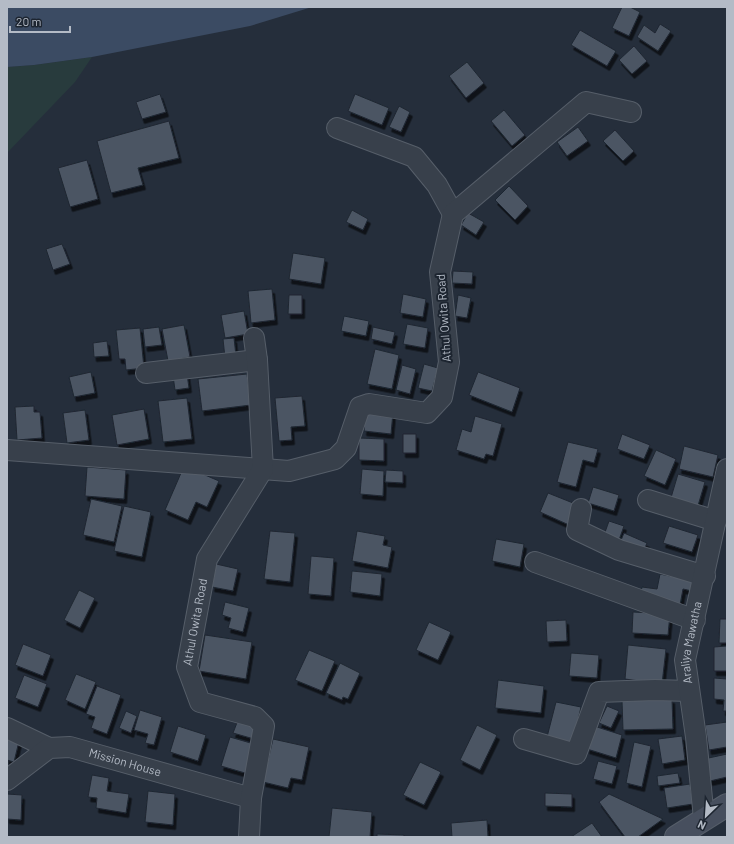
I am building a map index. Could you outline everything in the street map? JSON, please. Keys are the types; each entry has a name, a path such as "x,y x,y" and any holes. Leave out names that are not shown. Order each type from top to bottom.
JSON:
{"street":[{"path":"337,128 414,157 437,185 453,214 586,102 631,112"},
{"name":"Athul Owita Road","path":"10,450 289,471 335,459 346,448 360,407 370,404 427,413 442,397 449,362 440,272 453,214"},
{"path":"254,338 257,360 263,469"},
{"path":"146,373 257,360"},
{"name":"Athul Owita Road","path":"249,837 251,798 264,726 255,717 200,702 187,667 207,559 263,469"},
{"name":"Araliya Mawatha","path":"704,819 696,737 685,660 705,576 727,469"},
{"path":"648,500 716,521"},
{"path":"582,509 577,530 619,550 705,576"},
{"path":"535,562 695,620"},
{"path":"524,739 576,754 599,692 654,690 689,691"},
{"path":"7,728 49,748 7,780"},
{"name":"Mission House","path":"49,748 70,747 251,798"},
{"path":"676,837 727,805"}],"shaded area":[{"path":"92,57 75,82 7,153 7,67"}],"water":[{"path":"7,7 312,7 250,26 92,57 7,67"}],"building":[{"path":"622,7 630,7 640,12 629,36 612,28"},
{"path":"660,24 671,31 658,51 637,37 644,25 655,33"},
{"path":"580,30 616,51 607,66 571,45"},
{"path":"634,46 647,61 632,74 619,60"},
{"path":"467,62 484,83 466,98 449,76"},
{"path":"160,94 166,112 142,119 136,102"},
{"path":"355,94 389,108 382,125 348,111"},
{"path":"399,106 410,112 401,132 389,127"},
{"path":"504,110 525,135 512,146 491,121"},
{"path":"169,121 179,158 138,168 143,185 111,193 97,141"},
{"path":"578,127 588,141 567,156 557,142"},
{"path":"615,130 634,151 623,161 603,141"},
{"path":"87,160 98,199 70,207 58,168"},
{"path":"509,186 528,206 515,220 495,200"},
{"path":"352,210 368,219 363,230 346,222"},
{"path":"468,213 484,222 476,235 461,225"},
{"path":"62,244 70,264 53,270 46,249"},
{"path":"293,253 325,258 321,284 289,279"},
{"path":"453,271 473,272 472,284 452,283"},
{"path":"272,289 275,320 251,323 248,291"},
{"path":"403,294 426,299 423,317 400,313"},
{"path":"289,295 302,295 302,314 288,314"},
{"path":"458,295 471,298 467,318 455,316"},
{"path":"244,311 248,334 225,338 221,315"},
{"path":"344,316 369,321 366,336 341,331"},
{"path":"407,324 428,328 425,348 403,344"},
{"path":"184,325 190,357 168,361 162,329"},
{"path":"159,327 162,345 145,347 143,329"},
{"path":"373,327 395,332 392,344 371,339"},
{"path":"140,328 144,368 126,370 125,359 119,359 116,330"},
{"path":"234,338 236,356 225,358 223,339"},
{"path":"107,341 109,356 94,357 93,343"},
{"path":"375,349 399,355 392,389 367,384"},
{"path":"424,364 438,368 432,391 418,388"},
{"path":"402,365 416,369 410,394 396,390"},
{"path":"91,372 95,393 74,397 69,377"},
{"path":"478,372 520,388 512,412 469,395"},
{"path":"187,374 189,388 175,390 173,376"},
{"path":"247,374 251,405 202,411 198,379"},
{"path":"302,396 305,426 291,427 292,440 279,441 275,398"},
{"path":"187,398 192,439 163,442 158,401"},
{"path":"34,406 34,412 40,412 42,438 17,440 15,407"},
{"path":"144,409 149,439 117,445 112,415"},
{"path":"366,409 393,412 391,434 364,431"},
{"path":"85,410 89,440 67,443 63,413"},
{"path":"475,416 502,424 493,456 486,454 484,459 456,450 462,429 471,432"},
{"path":"403,434 416,434 416,453 403,453"},
{"path":"622,434 650,445 644,459 617,449"},
{"path":"359,438 384,439 384,461 359,460"},
{"path":"568,442 598,449 594,463 583,460 576,487 557,482"},
{"path":"684,446 718,455 713,477 679,469"},
{"path":"656,450 676,459 665,485 644,476"},
{"path":"184,466 219,481 207,507 196,502 188,520 165,510"},
{"path":"87,467 126,470 124,499 85,496"},
{"path":"362,469 384,471 383,496 360,494"},
{"path":"386,470 403,471 403,483 385,482"},
{"path":"678,474 705,482 697,509 670,501"},
{"path":"593,487 619,495 614,511 588,503"},
{"path":"548,493 578,505 569,525 540,512"},
{"path":"91,499 122,506 114,542 83,535"},
{"path":"124,506 151,512 142,557 114,551"},
{"path":"609,521 624,526 619,540 604,535"},
{"path":"669,526 698,535 692,552 663,543"},
{"path":"270,531 295,533 290,582 264,579"},
{"path":"357,531 385,536 383,545 392,547 388,568 352,561"},
{"path":"624,533 647,543 642,555 619,545"},
{"path":"496,539 524,544 520,567 492,561"},
{"path":"311,556 334,558 331,596 308,594"},
{"path":"216,564 238,569 233,591 212,587"},
{"path":"352,571 382,574 380,596 350,592"},
{"path":"660,574 694,581 692,591 683,589 680,605 640,597 642,587 657,589"},
{"path":"79,590 95,598 80,628 64,620"},
{"path":"225,602 249,608 243,632 228,628 231,618 222,615"},
{"path":"633,612 670,614 668,635 632,633"},
{"path":"720,619 727,619 727,643 719,643"},
{"path":"566,620 567,641 547,642 546,621"},
{"path":"429,622 451,632 438,660 416,650"},
{"path":"205,635 252,642 246,679 199,671"},
{"path":"23,644 51,655 43,676 15,665"},
{"path":"628,645 666,649 662,684 625,679"},
{"path":"727,646 727,671 714,671 714,647"},
{"path":"309,650 335,661 322,691 295,680"},
{"path":"571,653 599,655 597,678 569,676"},
{"path":"340,663 360,673 348,699 343,697 342,700 326,693"},
{"path":"76,674 96,682 85,709 65,700"},
{"path":"24,675 47,684 38,707 15,698"},
{"path":"714,678 727,679 727,711 723,711 724,700 714,699"},
{"path":"498,680 544,686 541,713 495,708"},
{"path":"97,686 121,695 107,734 91,728 95,717 86,714"},
{"path":"672,699 673,729 623,730 622,701"},
{"path":"556,702 581,707 573,743 547,737"},
{"path":"607,706 619,711 611,728 599,723"},
{"path":"140,710 162,717 154,745 145,743 148,734 134,730"},
{"path":"126,711 137,716 131,733 119,728"},
{"path":"238,720 258,727 254,739 233,733"},
{"path":"727,722 727,747 709,750 705,725"},
{"path":"477,725 497,735 480,770 460,760"},
{"path":"178,726 206,735 198,761 170,752"},
{"path":"594,726 622,735 616,758 587,749"},
{"path":"7,734 20,737 14,762 7,760"},
{"path":"682,736 685,760 662,764 658,739"},
{"path":"230,737 254,744 245,773 221,766"},
{"path":"273,739 309,747 302,780 291,778 288,788 263,782"},
{"path":"634,742 651,746 642,787 626,783"},
{"path":"727,754 727,777 710,781 704,759"},
{"path":"598,761 617,766 612,784 593,779"},
{"path":"420,762 441,772 424,805 403,795"},
{"path":"678,773 680,783 658,786 657,776"},
{"path":"92,775 109,778 107,791 129,794 126,813 96,808 97,798 88,797"},
{"path":"690,784 693,804 667,808 664,788"},
{"path":"148,791 175,794 173,825 145,822"},
{"path":"545,793 572,794 572,807 545,806"},
{"path":"7,794 22,795 21,820 7,819"},
{"path":"609,794 663,819 638,837 625,837 599,802"},
{"path":"332,808 372,812 370,837 329,837"},
{"path":"487,820 488,837 452,837 451,823"},
{"path":"592,823 602,837 571,837"},
{"path":"377,834 404,835 404,837 377,837"}]}
